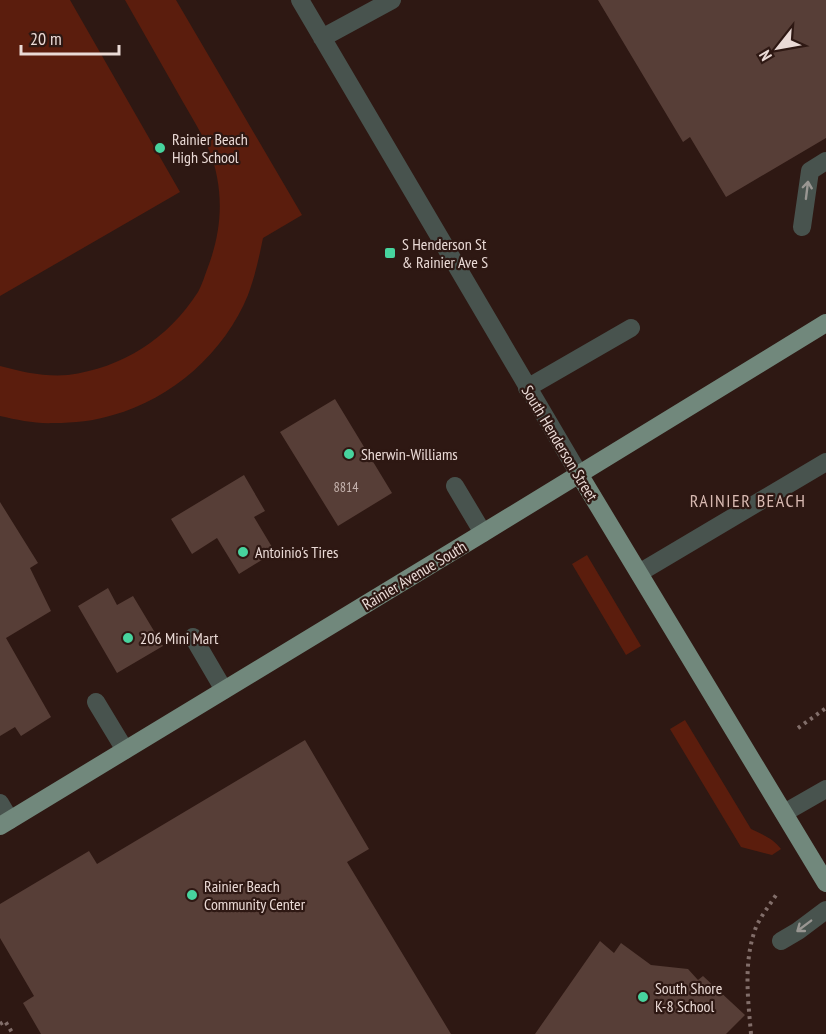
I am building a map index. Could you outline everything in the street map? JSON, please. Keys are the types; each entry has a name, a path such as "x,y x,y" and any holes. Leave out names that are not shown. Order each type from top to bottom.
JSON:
{"main road":[{"name":"Rainier Avenue South","path":"5,823 826,323"},
{"name":"South Henderson Street","path":"579,474 826,883"}],"street":[{"name":"South Henderson Street","path":"300,0 579,474"},
{"path":"322,38 392,0"},
{"path":"802,227 810,171 826,161"},
{"path":"527,388 631,328"},
{"path":"639,573 826,462"},
{"path":"455,486 483,533"},
{"path":"193,637 224,690"},
{"path":"96,702 125,750"},
{"path":"784,813 826,789"},
{"path":"0,803 5,823"},
{"path":"781,941 826,910"}],"path":[{"path":"798,728 826,708"},
{"path":"751,1034 747,992 749,951 757,925 776,895"},
{"path":"0,1024 5,1021 14,1034"}],"shaded area":[{"path":"0,0 70,0 180,192 0,296"},
{"path":"125,0 176,0 302,215 263,238 257,267 238,316 226,336 211,354 176,385 135,408 91,420 40,423 0,416 0,366 34,374 68,375 107,366 125,358 158,337 186,309 199,289 212,256 219,223 220,200 215,166 207,145"},
{"path":"587,555 641,646 626,655 572,564"},
{"path":"685,720 751,829 771,840 781,849 772,855 741,847 670,729"}],"building":[{"path":"598,0 826,0 826,138 726,197 690,137 683,142"},
{"path":"335,399 392,493 338,526 280,432"},
{"path":"244,475 265,511 254,517 275,552 239,574 217,538 192,554 171,519"},
{"path":"0,502 38,563 30,568 51,611 6,638 51,717 21,736 15,727 0,736"},
{"path":"108,588 117,605 133,596 163,646 117,673 78,606"},
{"name":"Rainier Beach Community Center","path":"305,740 369,849 347,862 451,1034 41,1034 23,1003 34,996 0,938 0,904 89,851 97,864"},
{"name":"South Shore K-8 School","path":"600,941 614,953 621,943 651,965 688,969 698,980 703,976 745,1015 726,1034 535,1034"}],"place":[{"name":"Rainier Beach High School","path":"160,148"},
{"name":"S Henderson St & Rainier Ave S","path":"390,253"},
{"name":"Sherwin-Williams","path":"349,454"},
{"name":"Antoinio's Tires","path":"243,552"},
{"name":"206 Mini Mart","path":"128,638"},
{"name":"Rainier Beach Community Center","path":"192,895"},
{"name":"South Shore K-8 School","path":"643,997"}],"district":[{"name":"RAINIER BEACH","path":"748,501"}]}
